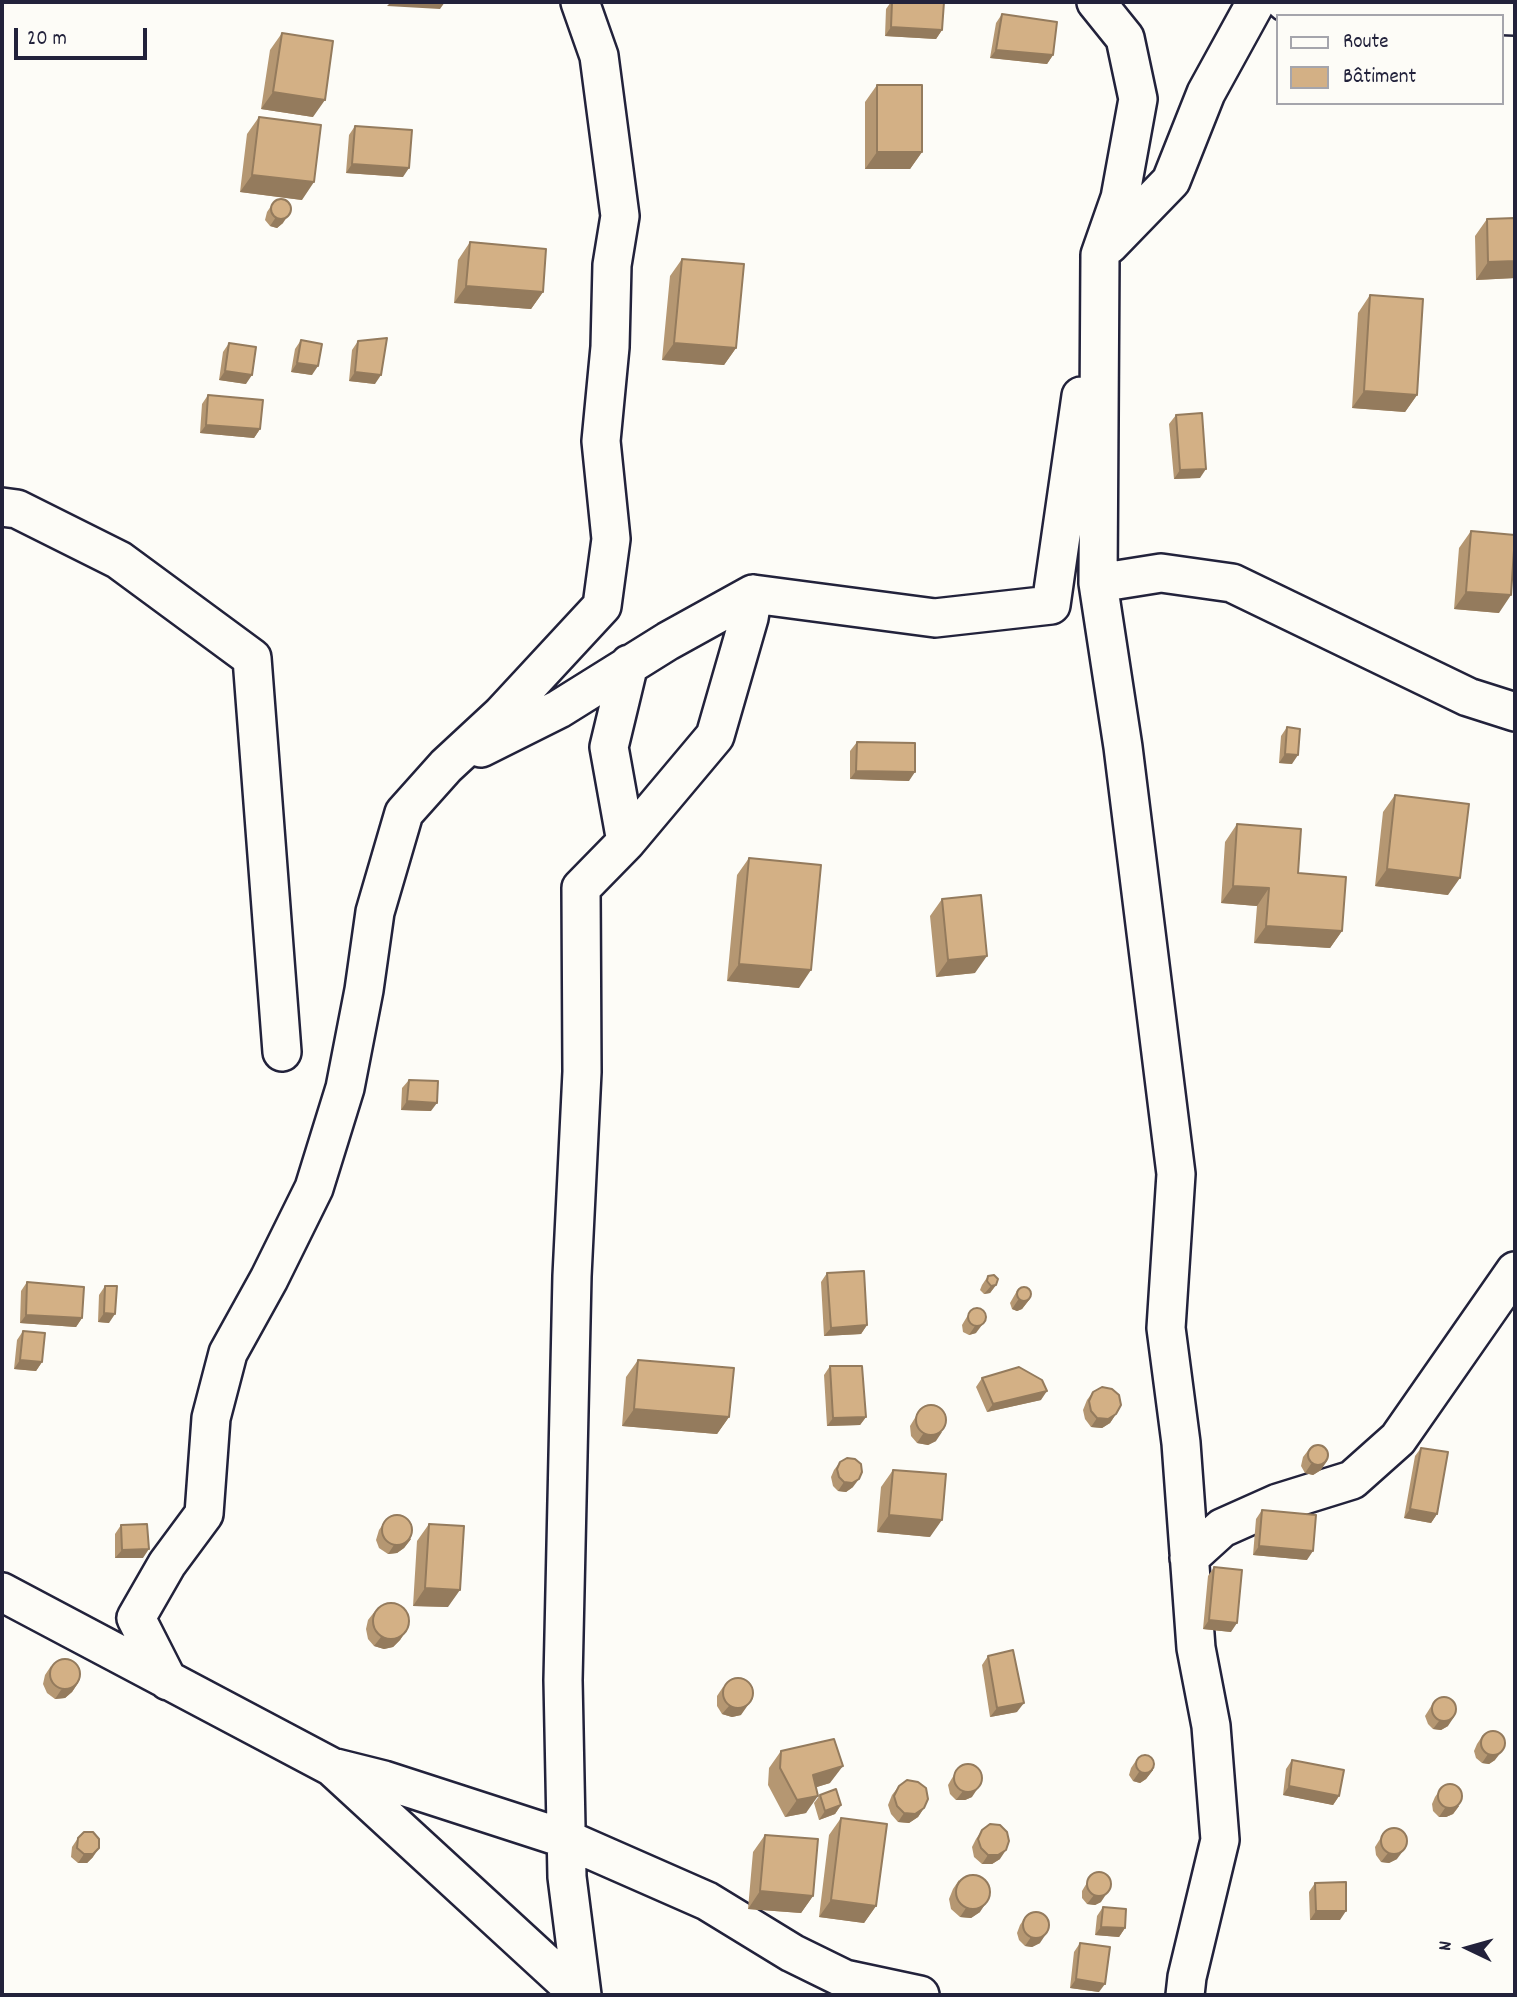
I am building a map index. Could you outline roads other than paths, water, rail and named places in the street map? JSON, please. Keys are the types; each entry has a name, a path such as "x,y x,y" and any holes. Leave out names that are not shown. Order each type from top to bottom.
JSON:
{"street":[{"path":"168,1681 136,1618 167,1564 204,1514 211,1418 228,1353 269,1279 314,1188 345,1088 364,990 375,912 404,813 446,766 501,715 602,606 611,539 601,441 610,346 612,265 620,216 599,56 580,2"},
{"path":"446,766 559,709 667,641 753,594 935,618 1051,605 1100,255 1120,198 1138,99 1125,38 1096,2"},
{"path":"1185,1995 1220,1840 1211,1726 1196,1648 1181,1443 1166,1328 1176,1174 1124,747 1098,583 1100,255 1171,181 1206,93 1256,2"},
{"path":"1286,2 1329,9 1462,14"},
{"path":"2,507 17,509 119,559 252,658 282,1052"},
{"path":"1098,583 1161,573 1232,583 1468,697 1515,712"},
{"path":"581,1995 567,1877 563,1667 572,1276 582,1072 581,888 626,842 715,736 750,618 753,594"},
{"path":"626,842 609,747 629,664"},
{"path":"1189,1558 1223,1528 1278,1503 1352,1480 1398,1439 1515,1271"},
{"path":"2,1592 332,1767 408,1788 566,1839 707,1901 792,1953 845,1979 920,1995"},
{"path":"332,1767 581,1995"}]}
